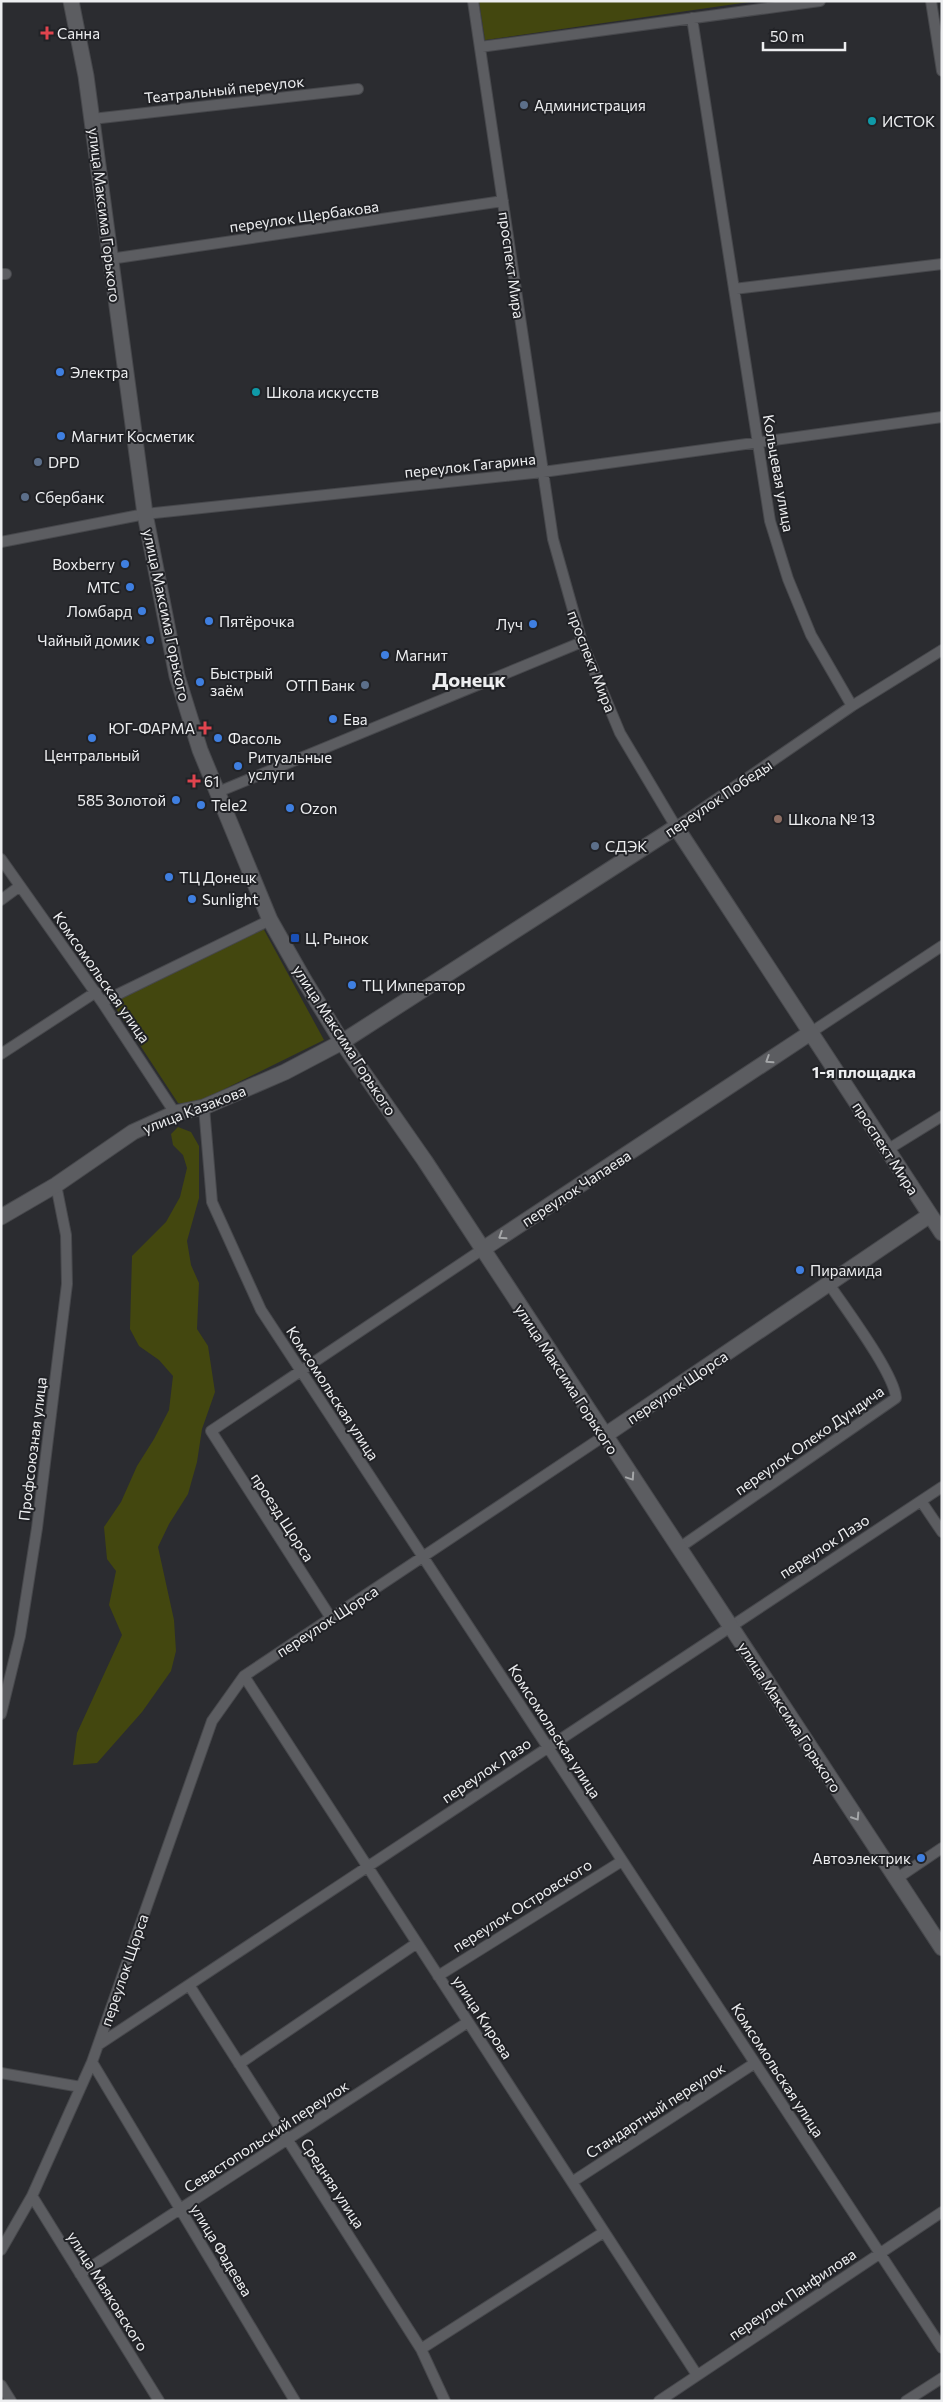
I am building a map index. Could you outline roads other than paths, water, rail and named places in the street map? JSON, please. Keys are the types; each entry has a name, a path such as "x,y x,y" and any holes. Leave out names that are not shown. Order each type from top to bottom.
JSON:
{"main road":[{"name":"улица Максима Горького","path":"71,1 86,76 145,514 177,676 200,750 270,920 342,1042 425,1161 942,1948"},
{"name":"проспект Мира","path":"676,827 942,1233"},
{"name":"переулок Победы","path":"342,1042 676,827"},
{"name":"переулок Чапаева","path":"483,1249 810,1033"},
{"name":"улица Казакова","path":"1,1217 56,1185 133,1132 175,1113 204,1107 285,1072 342,1042"},
{"name":"переулок Щорса","path":"604,1436 930,1215"}],"street":[{"name":"проспект Мира","path":"473,1 553,539 582,642 620,733 676,827"},
{"path":"480,47 820,1"},
{"path":"931,1 942,71"},
{"name":"Кольцевая улица","path":"692,18 770,521 788,579 811,634 852,706"},
{"name":"Театральный переулок","path":"92,119 358,90"},
{"name":"переулок Щербакова","path":"110,260 503,201"},
{"path":"734,289 942,264"},
{"name":"переулок Гагарина","path":"1,542 145,514 543,472 942,417"},
{"path":"218,792 582,642"},
{"name":"переулок Победы","path":"676,827 852,706 942,650"},
{"name":"Комсомольская улица","path":"1,859 96,992 175,1113"},
{"path":"1,900 20,886"},
{"path":"102,1002 270,920"},
{"name":"переулок Чапаева","path":"810,1033 942,946"},
{"path":"1,1054 96,992"},
{"name":"Комсомольская улица","path":"204,1107 212,1202 261,1310 942,2348"},
{"path":"887,1150 942,1116"},
{"name":"Профсоюзная улица","path":"1,1714 20,1636 38,1528 67,1284 66,1235 56,1185"},
{"name":"переулок Чапаева","path":"210,1431 483,1249"},
{"name":"переулок Олеко Дундича","path":"679,1548 896,1398 895,1388 867,1340 829,1284"},
{"name":"проезд Щорса","path":"210,1431 331,1618"},
{"name":"переулок Щорса","path":"1,2250 32,2196 92,2062 212,1721 244,1676 424,1558 604,1436"},
{"name":"переулок Лазо","path":"98,2045 942,1487"},
{"path":"921,1501 942,1532"},
{"name":"улица Кирова","path":"244,1676 697,2375"},
{"path":"896,1879 942,1848"},
{"name":"переулок Островского","path":"438,1976 622,1860"},
{"path":"239,2064 417,1943"},
{"name":"Средняя улица","path":"189,1985 421,2349 445,2401"},
{"name":"Севастопольский переулок","path":"80,2274 468,2022"},
{"name":"улица Фадеева","path":"92,2062 295,2401"},
{"name":"Стандартный переулок","path":"572,2182 755,2063"},
{"path":"1,2073 81,2087"},
{"name":"улица Маяковского","path":"32,2196 158,2401"},
{"name":"переулок Панфилова","path":"659,2401 942,2212"},
{"path":"421,2349 604,2232"},
{"path":"906,2401 942,2378"},
{"path":"1,2385 11,2401"}],"place":[{"name":"Санна","path":"47,33"},
{"name":"Администрация","path":"524,105"},
{"name":"ИСТОК","path":"872,121"},
{"name":"Электра","path":"60,372"},
{"name":"Школа искусств","path":"256,392"},
{"name":"Магнит Косметик","path":"61,436"},
{"name":"DPD","path":"38,462"},
{"name":"Сбербанк","path":"25,497"},
{"name":"Boxberry","path":"125,564"},
{"name":"МТС","path":"130,587"},
{"name":"Ломбард","path":"142,611"},
{"name":"Пятёрочка","path":"209,621"},
{"name":"Луч","path":"533,624"},
{"name":"Чайный домик","path":"150,640"},
{"name":"Магнит","path":"385,655"},
{"name":"Быстрый заём","path":"200,682"},
{"name":"ОТП Банк","path":"365,685"},
{"name":"Ева","path":"333,719"},
{"name":"ЮГ-ФАРМА","path":"205,728"},
{"name":"Центральный","path":"92,738"},
{"name":"Фасоль","path":"218,738"},
{"name":"Ритуальные услуги","path":"238,766"},
{"name":"61","path":"194,781"},
{"name":"585 Золотой","path":"176,800"},
{"name":"Tele2","path":"201,805"},
{"name":"Ozon","path":"290,808"},
{"name":"Школа № 13","path":"778,819"},
{"name":"СДЭК","path":"595,846"},
{"name":"ТЦ Донецк","path":"169,877"},
{"name":"Sunlight","path":"192,899"},
{"name":"Ц. Рынок","path":"295,938"},
{"name":"ТЦ Император","path":"352,985"},
{"name":"Пирамида","path":"800,1270"},
{"name":"Автоэлектрик","path":"921,1858"}],"district":[{"name":"Донецк","path":"469,679"},
{"name":"1-я площадка","path":"864,1071"}]}
